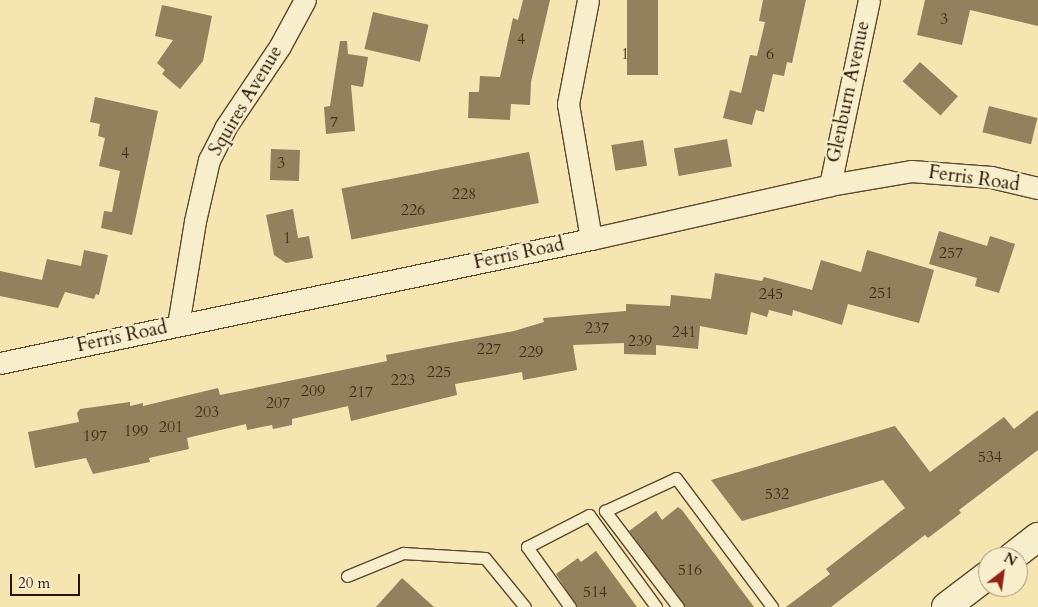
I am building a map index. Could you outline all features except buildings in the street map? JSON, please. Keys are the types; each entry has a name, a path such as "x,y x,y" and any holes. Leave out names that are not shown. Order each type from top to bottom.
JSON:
{"street":[{"name":"Squires Avenue","path":"178,325 198,205 209,160 225,128 280,46 304,0"},
{"path":"588,0 568,104 591,239"},
{"name":"Glenburn Avenue","path":"830,185 869,0"},
{"name":"Ferris Road","path":"0,363 591,239 830,185 911,171 951,172 1038,188"},
{"path":"1025,547 1038,537"},
{"path":"946,607 978,583"}],"lane":[{"path":"678,607 605,511 676,478 772,607"},
{"path":"570,607 527,547 589,515 656,607"},
{"path":"347,576 403,553 485,558 524,607"}]}
